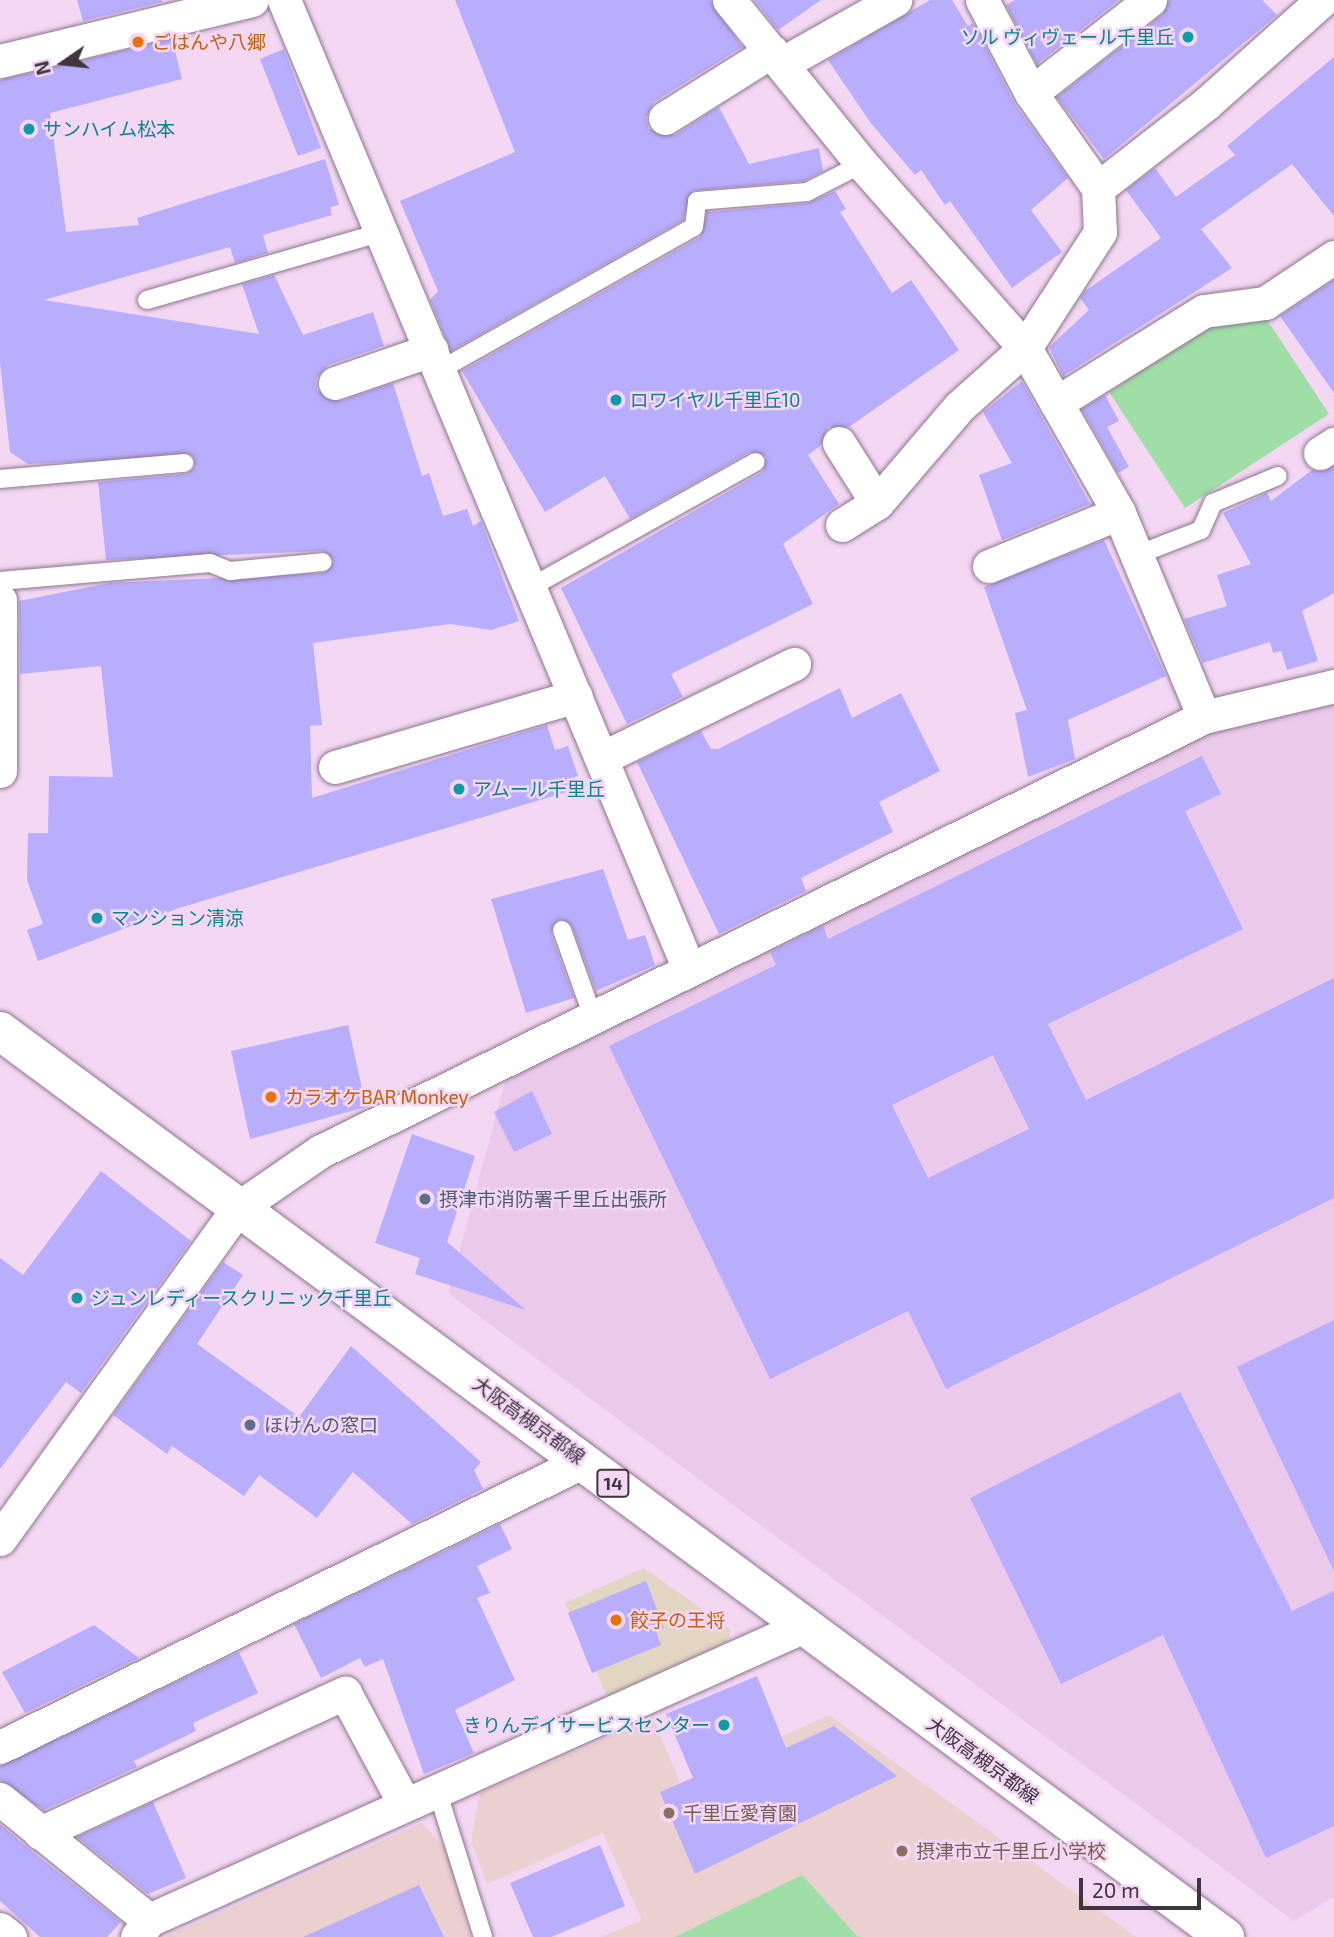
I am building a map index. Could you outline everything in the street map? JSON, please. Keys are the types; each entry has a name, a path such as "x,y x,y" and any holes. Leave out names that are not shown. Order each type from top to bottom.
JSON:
{"main road":[{"name":"大阪高槻京都線","path":"0,1031 1225,1937"}],"street":[{"path":"0,61 158,11 252,0"},
{"path":"285,0 689,969"},
{"path":"729,0 778,57 862,164 1025,348 1119,513 1204,717"},
{"path":"665,118 778,57 895,0"},
{"path":"842,526 877,503 959,407 1025,348 1100,232 1098,188 1031,93 982,0"},
{"path":"1031,93 1150,0"},
{"path":"1098,188 1207,103 1322,0"},
{"path":"1056,403 1204,311 1265,303 1334,257"},
{"path":"335,383 435,360"},
{"path":"839,443 877,503"},
{"path":"989,566 1119,513"},
{"path":"0,600 0,771"},
{"path":"603,758 794,664"},
{"path":"0,1539 238,1209 321,1151 1204,717 1334,686"},
{"path":"335,767 576,696"},
{"path":"0,1747 584,1461"},
{"path":"0,1799 143,1928 404,1803 803,1627"},
{"path":"40,1833 345,1693 404,1803"},
{"path":"0,1929 10,1937"}],"lane":[{"path":"435,360 694,227 697,201 807,192 862,164"},
{"path":"146,300 382,232"},
{"path":"531,587 756,462"},
{"path":"0,479 184,463"},
{"path":"1137,555 1201,530 1213,503 1278,476"},
{"path":"0,581 210,563 230,571 323,562"},
{"path":"562,930 593,1017"},
{"path":"437,1790 483,1937"}],"shaded area":[{"path":"1334,705 1334,1897 1294,1921 448,1293 507,1075 1211,733"},
{"path":"644,1568 731,1630 727,1642 607,1696 565,1603"},
{"path":"829,1715 1136,1937 601,1937 642,1920 603,1833 487,1884 471,1840 480,1793 653,1718 680,1783"},
{"path":"422,1823 447,1850 470,1937 165,1937"}],"green space":[{"path":"1266,318 1329,414 1185,508 1109,392 1221,319"},
{"path":"802,1875 858,1937 675,1937"}],"building":[{"path":"77,0 162,0 162,2 83,21"},
{"path":"455,0 710,0 742,47 654,102 646,118 649,129 675,135 719,107 749,164 819,148 823,171 804,181 692,191 683,220 451,351 430,300 438,291 400,201 515,152"},
{"path":"754,0 821,0 778,30"},
{"path":"930,0 952,0 968,26 973,23 1015,104 1068,178 1031,210 1062,252 1012,288 950,201 945,205 921,170 915,175 870,122 828,60"},
{"path":"1015,0 1119,0 1037,64 1006,5"},
{"path":"1169,0 1262,0 1277,15 1104,159 1057,97 1162,15"},
{"path":"172,39 182,79 50,113 66,232 139,225 137,218 325,159 339,205 330,207 332,215 263,235 268,253 235,263 230,247 44,300 259,334 242,284 274,275 303,335 373,312 384,346 328,365 316,379 317,390 341,401 393,383 422,476 429,473 443,516 467,509 473,526 481,521 519,621 491,630 450,624 313,643 322,725 310,726 312,798 547,725 555,750 568,746 578,776 566,780 570,791 179,908 38,961 27,930 43,924 27,880 28,833 48,833 49,776 113,777 101,666 20,674 19,601 109,583 324,573 334,562 322,551 106,560 98,482 186,474 195,467 193,456 28,464 10,452 0,363 0,80"},
{"path":"284,49 321,148 298,156 260,59"},
{"path":"1334,57 1334,216 1292,164 1201,229 1232,268 1063,376 1049,347 1089,310 1080,298 1085,291 1161,238 1126,190 1155,168 1176,197 1235,155 1227,146"},
{"path":"835,191 846,209 840,212 892,293 911,280 959,350 849,427 828,427 820,446 808,455 839,504 783,544 813,604 671,674 683,697 627,724 561,588 762,472 766,457 750,452 630,519 605,476 545,512 462,371 700,237 707,212 808,203"},
{"path":"1334,280 1334,393 1280,316"},
{"path":"1022,381 1090,504 1002,540 979,475 1012,463 983,412"},
{"path":"1105,395 1119,421 1107,427 1129,467 1118,473 1082,409"},
{"path":"1334,467 1334,593 1302,611 1318,661 1287,670 1281,651 1273,653 1270,642 1203,663 1184,619 1227,606 1217,575 1251,564 1223,513 1267,493 1271,501 1312,470"},
{"path":"1104,540 1166,676 1068,720 1075,759 1028,777 1015,713 1027,710 984,587"},
{"path":"840,688 852,718 901,693 940,771 879,802 893,832 801,878 806,891 719,934 637,762 701,731 711,749 718,749"},
{"path":"1202,756 1221,794 1185,811 1243,929 1048,1024 1086,1100 1334,978 1334,1198 946,1389 908,1311 770,1379 609,1046 776,965 770,952 823,926 828,939","holes":["993,1055 1029,1129 928,1178 892,1105"]},
{"path":"603,869 628,940 645,935 655,965 596,991 572,926 558,920 551,934 574,998 526,1013 491,899"},
{"path":"348,1025 366,1107 250,1139 231,1051"},
{"path":"532,1091 552,1134 514,1152 494,1112"},
{"name":"摂津市消防署千里丘出張所","path":"412,1134 475,1156 447,1242 526,1310 415,1274 420,1258 375,1243"},
{"name":"ジュンレディースクリニック千里丘","path":"101,1171 191,1241 81,1393 66,1382 0,1469 0,1258 23,1275"},
{"path":"223,1262 243,1275 197,1344 299,1417 351,1346 481,1462 474,1470 483,1489 412,1524 353,1472 317,1518 259,1475 244,1496 172,1446 167,1454 113,1415"},
{"path":"1334,1320 1334,1571 1237,1367"},
{"path":"1180,1392 1292,1611 1334,1591 1334,1826 1266,1858 1163,1635 1061,1684 970,1498"},
{"path":"500,1524 512,1549 477,1566 490,1593 477,1598 515,1680 455,1710 474,1753 424,1774 383,1659 365,1667 360,1658 321,1678 294,1624"},
{"name":"餃子の王将","path":"646,1581 664,1628 656,1631 661,1645 592,1673 568,1613"},
{"path":"94,1625 139,1658 25,1713 2,1672"},
{"path":"239,1652 258,1693 193,1723 196,1731 134,1761 137,1767 44,1810 0,1780 0,1766"},
{"path":"757,1676 786,1748 834,1726 897,1776 695,1874 660,1792 693,1778 666,1714"},
{"path":"153,1802 186,1878 148,1894 77,1837"},
{"path":"0,1824 121,1922 107,1937 40,1937 0,1901"},
{"path":"600,1845 625,1906 551,1937 533,1937 510,1883"},
{"path":"419,1885 444,1937 303,1937"}],"place":[{"name":"ソル ヴィヴェール千里丘","path":"1188,37"},
{"name":"ごはんや八郷","path":"138,42"},
{"name":"サンハイム松本","path":"29,129"},
{"name":"ロワイヤル千里丘10","path":"616,400"},
{"name":"アムール千里丘","path":"459,789"},
{"name":"マンション清涼","path":"97,918"},
{"name":"カラオケBAR Monkey","path":"271,1097"},
{"name":"摂津市消防署千里丘出張所","path":"425,1199"},
{"name":"ジュンレディースクリニック千里丘","path":"77,1298"},
{"name":"ほけんの窓口","path":"250,1425"},
{"name":"餃子の王将","path":"616,1620"},
{"name":"きりんデイサービスセンター","path":"724,1725"},
{"name":"千里丘愛育園","path":"669,1813"},
{"name":"摂津市立千里丘小学校","path":"902,1851"}]}
